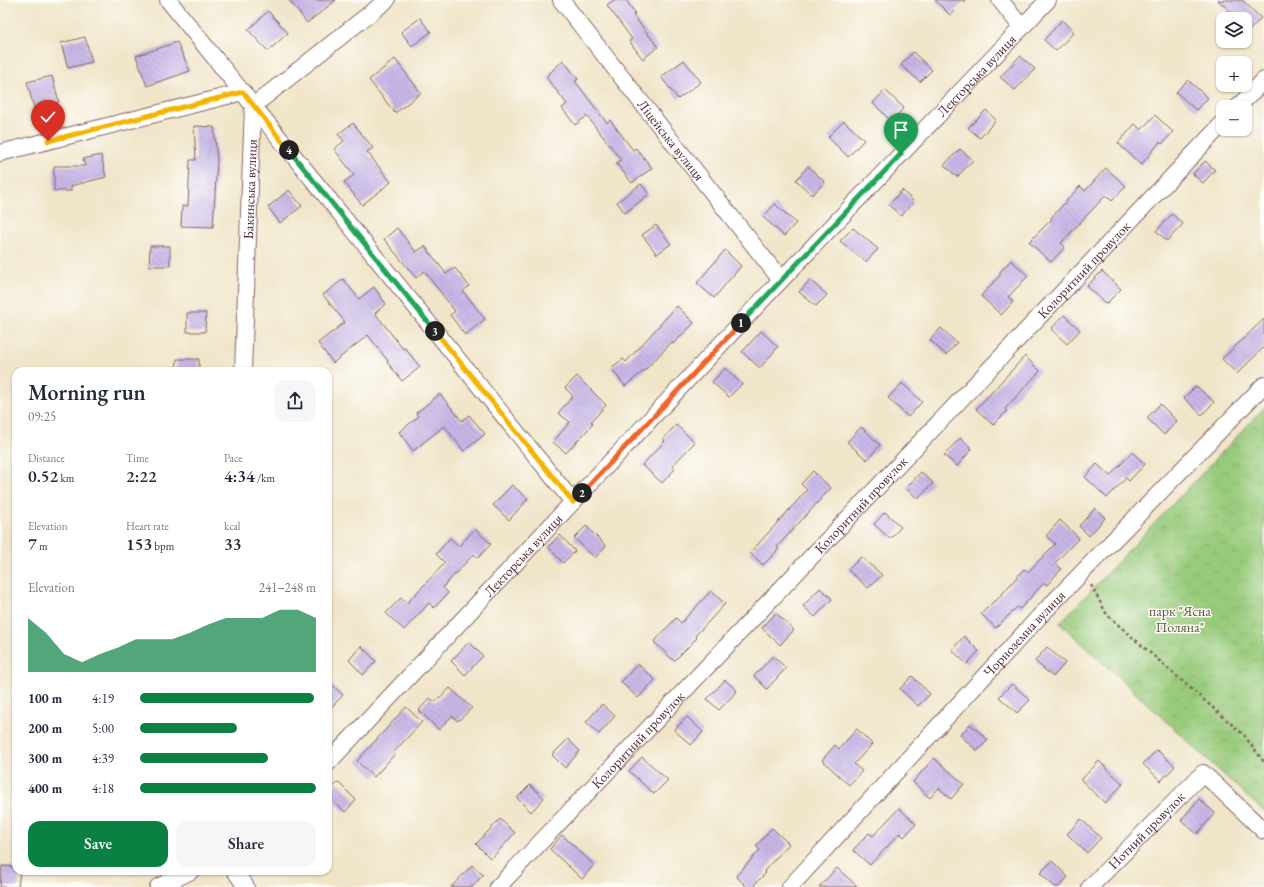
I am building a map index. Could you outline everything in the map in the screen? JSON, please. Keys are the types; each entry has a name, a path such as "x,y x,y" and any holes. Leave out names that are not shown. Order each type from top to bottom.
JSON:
{"street":[{"path":"168,0 573,502"},
{"path":"254,106 387,0"},
{"name":"Ліцейська вулиця","path":"561,0 781,280"},
{"path":"1000,0 1022,28"},
{"name":"Лекторська вулиця","path":"332,759 781,280 1048,0"},
{"path":"1245,100 1264,80"},
{"path":"0,153 243,92"},
{"name":"Бакинська вулиця","path":"243,367 254,106"},
{"name":"Колоритний провулок","path":"498,887 1216,130"},
{"name":"Чорноземна вулиця","path":"790,887 1038,618 1264,385"},
{"name":"Нотний провулок","path":"1090,887 1203,773 1264,831"},
{"path":"158,887 184,875"},
{"path":"238,875 246,887"}],"path":[{"path":"1084,572 1107,615 1244,735 1264,762"}],"green space":[{"name":"парк \"Ясна Поляна\"","path":"1264,408 1264,812 1060,623"}],"building":[{"path":"289,0 336,0 307,23"},
{"path":"614,0 626,0 635,13 633,15 658,47 643,59 629,41 632,39 607,5"},
{"path":"935,0 965,0 950,15"},
{"path":"1218,0 1242,0 1261,18 1252,28 1252,12 1231,12"},
{"path":"268,11 288,33 268,51 248,30"},
{"path":"420,18 431,32 412,46 401,32"},
{"path":"1062,20 1074,32 1056,51 1044,40"},
{"path":"85,37 92,62 68,68 61,43"},
{"path":"177,42 190,71 147,86 136,56"},
{"path":"913,52 932,70 920,82 901,65"},
{"path":"1020,56 1035,69 1015,90 1000,77"},
{"path":"395,59 421,93 395,113 369,80"},
{"path":"563,60 578,79 575,81 607,123 610,120 633,150 636,148 652,168 632,183 616,163 621,160 587,116 575,125 562,108 567,104 546,77"},
{"path":"684,60 701,82 678,99 661,77"},
{"path":"52,76 59,102 34,108 27,82"},
{"path":"1188,80 1208,98 1196,110 1176,92"},
{"path":"885,90 904,108 891,121 873,103"},
{"path":"986,110 996,120 980,138 968,128"},
{"path":"1155,115 1173,132 1162,144 1160,142 1141,165 1118,143 1135,124 1141,130"},
{"path":"844,121 864,140 848,157 828,137"},
{"path":"353,123 373,148 367,152 391,182 362,205 344,182 354,175 334,149 344,141 338,134"},
{"path":"194,126 214,127 217,161 213,227 181,226 182,206 188,206 190,160 196,160"},
{"path":"960,149 973,160 957,177 944,165"},
{"path":"101,155 106,177 71,186 71,191 54,191 54,166 85,166 83,159"},
{"path":"1205,161 1215,170 1203,183 1193,174"},
{"path":"808,166 825,182 812,195 796,180"},
{"path":"1106,168 1126,186 1112,201 1106,195 1061,243 1065,247 1051,262 1029,242 1052,219 1051,218 1080,186 1085,191"},
{"path":"641,184 649,194 625,213 617,202"},
{"path":"289,190 302,206 280,223 268,207"},
{"path":"902,190 914,202 901,216 889,205"},
{"path":"775,204 796,223 784,236 763,217"},
{"path":"1172,214 1183,224 1167,241 1156,231"},
{"path":"656,225 671,244 657,254 642,235"},
{"path":"397,228 416,252 425,246 446,274 455,268 469,286 463,291 485,319 465,335 450,315 455,311 424,271 416,278 384,239"},
{"path":"853,228 878,249 866,262 840,241"},
{"path":"150,246 170,246 170,266 149,266"},
{"path":"725,250 741,266 714,298 697,283"},
{"path":"1011,260 1028,276 1008,297 1013,302 1001,315 981,296 1001,274 999,273"},
{"path":"1102,271 1121,289 1106,304 1087,286"},
{"path":"343,279 359,299 374,287 386,304 375,313 403,349 405,348 420,367 402,381 368,335 333,363 318,343 345,322 323,295"},
{"path":"810,280 827,295 816,306 799,292"},
{"path":"677,306 694,323 673,344 672,342 645,370 625,386 611,368 623,359 626,362"},
{"path":"187,313 206,313 205,332 187,332"},
{"path":"1064,315 1080,330 1067,344 1051,329"},
{"path":"1264,319 1264,347 1237,374 1222,359"},
{"path":"941,328 957,343 946,355 930,340"},
{"path":"761,331 778,347 760,368 742,352"},
{"path":"1025,356 1040,371 1005,409 1007,411 993,425 976,409"},
{"path":"177,359 199,359 199,367 176,367"},
{"path":"725,368 742,384 729,397 712,382"},
{"path":"577,376 606,405 591,422 593,424 566,453 553,442 570,422 558,413 573,396 565,388"},
{"path":"902,383 922,402 908,417 888,398"},
{"path":"1196,386 1214,402 1202,415 1184,398"},
{"path":"440,394 462,421 469,415 485,434 464,451 444,426 413,451 399,432 418,417 416,413"},
{"path":"1160,404 1177,421 1164,435 1147,418"},
{"path":"676,425 695,442 672,466 675,469 662,483 642,465 665,441 663,439"},
{"path":"861,427 880,445 867,460 847,442"},
{"path":"960,438 972,449 957,466 944,455"},
{"path":"1132,452 1145,464 1129,481 1126,478 1107,498 1085,477 1097,464 1110,476"},
{"path":"813,471 831,488 777,547 779,549 763,565 750,553 807,490 801,484"},
{"path":"921,472 933,483 918,499 906,488"},
{"path":"512,485 528,499 509,520 493,505"},
{"path":"1095,508 1105,518 1089,536 1079,526"},
{"path":"885,512 901,527 890,539 874,524"},
{"path":"1060,520 1079,538 1055,563 1061,569 1047,585 1044,583 1020,609 1017,607 996,628 981,614 994,601 995,602 1024,569 1028,572 1055,544 1046,536"},
{"path":"586,526 606,546 595,558 574,538"},
{"path":"475,529 491,544 478,558 474,554 443,587 448,593 434,608 429,603 404,630 386,613 401,598 407,603 445,563 436,554 450,538 459,546"},
{"path":"560,535 575,551 563,563 548,547"},
{"path":"861,557 882,575 868,588 848,570"},
{"path":"820,588 832,599 815,617 803,606"},
{"path":"711,591 725,604 695,636 697,638 674,661 654,642 676,618 681,623"},
{"path":"776,613 794,630 780,645 762,628"},
{"path":"964,636 979,651 967,664 952,650"},
{"path":"469,642 483,656 465,675 451,661"},
{"path":"361,646 376,661 363,675 349,660"},
{"path":"1047,647 1065,663 1053,677 1035,661"},
{"path":"773,656 786,668 767,689 754,676"},
{"path":"638,664 655,680 638,698 621,682"},
{"path":"912,676 930,694 918,706 900,689"},
{"path":"725,680 737,691 719,710 707,699"},
{"path":"1012,684 1030,700 1017,713 999,697"},
{"path":"332,685 343,695 332,707"},
{"path":"450,688 472,708 458,721 452,716 439,730 419,710 430,698 435,702"},
{"path":"602,704 615,716 599,734 586,722"},
{"path":"406,707 422,722 393,753 395,754 374,777 357,761"},
{"path":"687,717 703,732 691,745 674,730"},
{"path":"970,724 988,740 977,751 960,735"},
{"path":"857,729 872,744 854,764 862,771 849,785 822,760 835,745 839,749"},
{"path":"568,739 580,751 565,768 552,755"},
{"path":"1157,750 1175,766 1161,781 1143,764"},
{"path":"642,757 668,780 654,794 629,771"},
{"path":"934,758 964,784 951,799 939,788 930,798 913,782"},
{"path":"1099,761 1123,784 1105,803 1081,780"},
{"path":"338,782 356,800 345,812 332,800 332,789"},
{"path":"530,785 544,798 531,812 517,798"},
{"path":"1199,799 1215,813 1197,834 1181,820"},
{"path":"899,808 916,824 904,837 900,833 870,865 853,850 869,833 873,836"},
{"path":"500,819 515,833 491,859 476,844"},
{"path":"1081,819 1101,838 1087,853 1067,834"},
{"path":"772,828 789,844 764,871 766,873 752,887 747,887 736,876 760,850 756,846"},
{"path":"562,835 594,865 582,879 550,849"},
{"path":"1052,861 1068,877 1059,887 1055,887 1040,873"},
{"path":"472,865 483,875 472,887 451,887"},
{"path":"2,866 12,867 12,875 20,875 18,887 0,887"},
{"path":"837,868 858,887 819,887"}],"route":[{"path":"48,141 243,92 573,502 901,154"}]}
